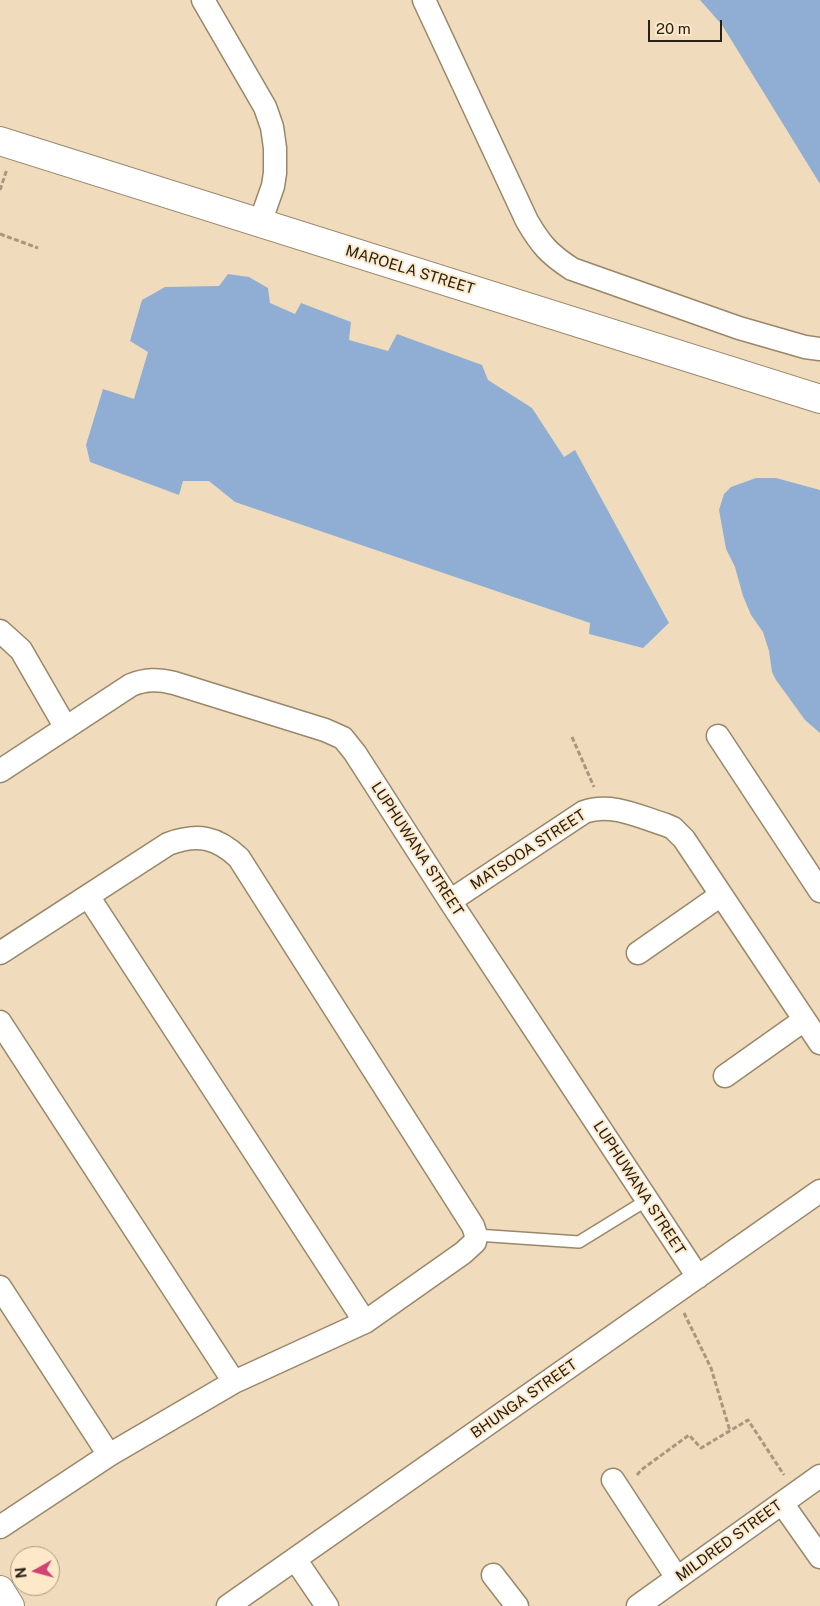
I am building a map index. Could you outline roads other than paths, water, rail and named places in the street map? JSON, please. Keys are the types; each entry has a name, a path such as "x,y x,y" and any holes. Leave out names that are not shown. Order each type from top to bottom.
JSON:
{"street":[{"path":"203,0 266,107 272,127 276,148 275,173 273,186 260,223"},
{"path":"424,0 528,221 540,242 553,257 572,269 739,328 805,347 820,349"},
{"name":"MAROELA STREET","path":"0,141 820,399"},
{"path":"0,631 21,650 66,728"},
{"name":"LUPHUWANA STREET","path":"0,771 131,685 150,680 162,680 334,733 343,738 356,753 450,901 698,1277"},
{"path":"718,736 820,891"},
{"name":"MATSOOA STREET","path":"450,901 584,812 592,809 608,808 673,828 684,838 820,1043"},
{"path":"0,953 168,844 192,837 205,838 218,842 230,849 239,858 473,1226 476,1235 475,1242 463,1253 365,1322 234,1382 108,1455 0,1527"},
{"path":"638,953 721,895"},
{"path":"88,896 365,1322"},
{"path":"725,1076 804,1020"},
{"path":"0,1022 234,1382"},
{"name":"BHUNGA STREET","path":"228,1606 820,1192"},
{"path":"0,1287 108,1455"},
{"name":"MILDRED STREET","path":"638,1606 820,1476"},
{"path":"617,1487 677,1578"},
{"path":"789,1498 820,1557"},
{"path":"295,1559 327,1606"},
{"path":"493,1575 517,1606"},
{"path":"0,1590 10,1606"}],"lane":[{"path":"476,1235 579,1242 647,1200"}],"water":[{"path":"700,0 820,0 820,184 722,25"},
{"path":"228,274 249,277 268,288 270,303 295,314 301,303 351,322 349,340 388,351 397,334 482,365 488,380 532,408 564,457 575,450 669,623 643,648 589,634 590,623 235,502 209,481 183,481 179,495 90,462 86,445 103,389 134,399 148,352 130,341 142,300 165,287 219,286"},
{"path":"756,478 776,478 820,490 820,733 805,720 776,680 772,672 769,651 763,632 751,615 743,596 735,567 726,549 719,510 724,494 731,487"}]}
